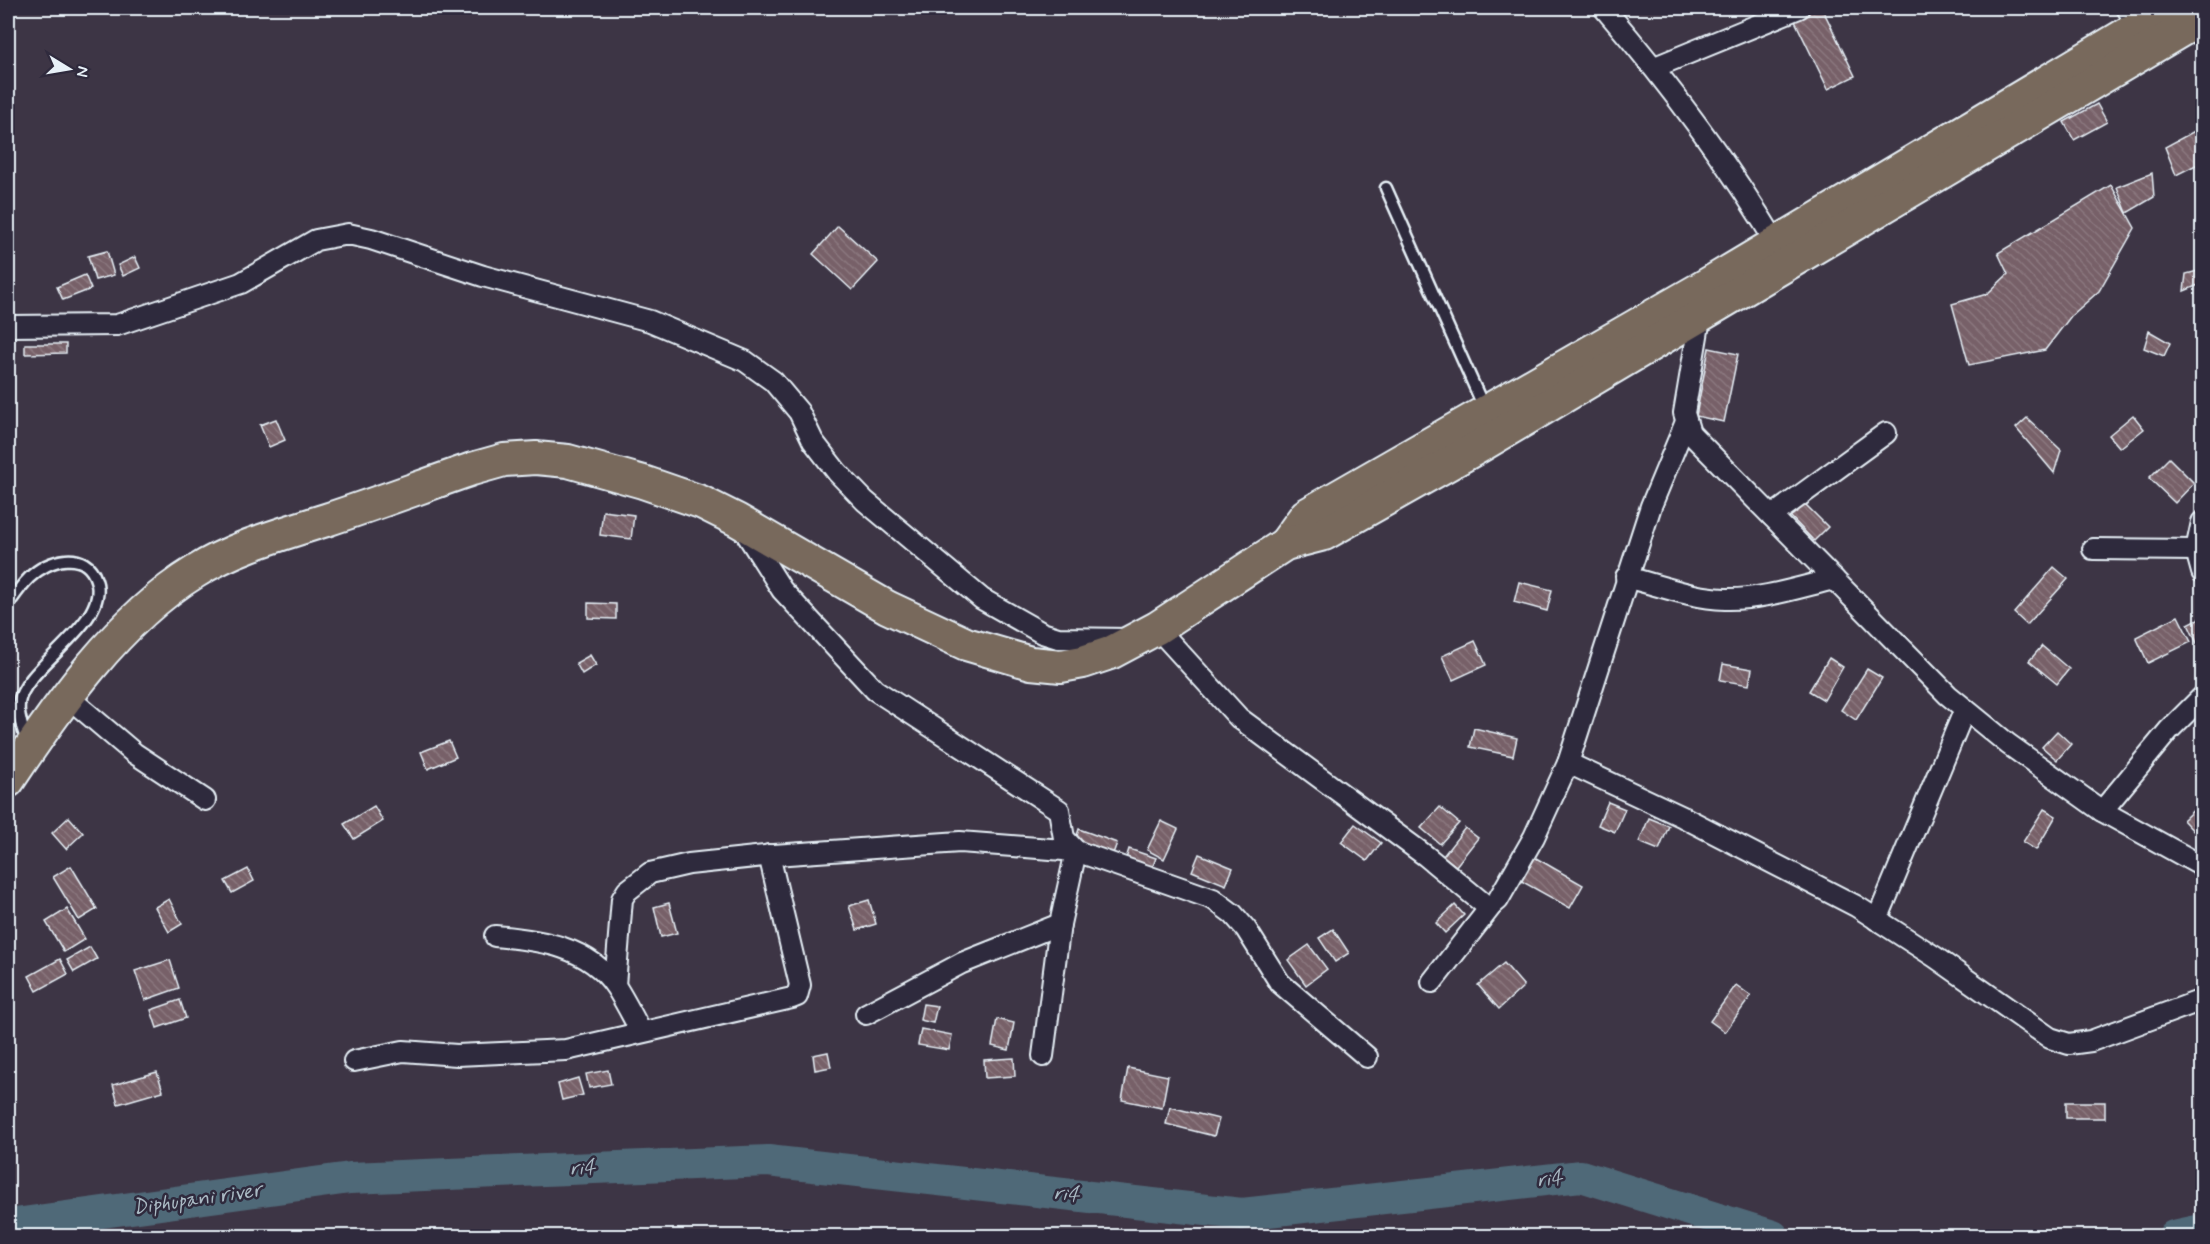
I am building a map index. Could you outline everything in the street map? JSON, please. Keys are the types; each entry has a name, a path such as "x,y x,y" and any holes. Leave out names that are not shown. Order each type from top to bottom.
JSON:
{"main road":[{"path":"8,781 69,696 139,615 170,588 196,570 274,537 493,463 536,458 568,461 643,482 701,502 737,520 887,607 966,644 1000,656 1031,663 1061,666 1110,653 1147,634 1286,544 1324,534 1700,318 1782,253 2133,16 2170,8"},
{"path":"1286,544 1306,515 1486,413 1782,253 2202,18"}],"street":[{"path":"1604,8 1655,67 1718,152 1782,253"},
{"path":"1655,67 1800,8"},
{"path":"8,326 117,325 241,284 316,240 348,234 371,239 483,276 650,321 745,361 773,381 799,412 813,441 865,501 982,599 1042,633 1058,638 1147,634 1239,718 1426,856 1484,904 1492,905"},
{"path":"1700,318 1684,413 1685,424 1690,433 1948,695 2008,744 2102,812 2202,866"},
{"path":"1432,982 1498,900 1534,837 1568,763 1626,577 1651,506 1685,424"},
{"path":"1772,516 1886,433"},
{"path":"737,520 782,590 875,690 1059,810 1064,838 1076,851"},
{"path":"2202,522 2196,550 2202,572"},
{"path":"2093,549 2196,550"},
{"path":"1626,577 1701,596 1725,599 1764,595 1834,579"},
{"path":"69,696 125,747 205,800"},
{"path":"2102,812 2169,730 2202,697"},
{"path":"1877,920 1965,709"},
{"path":"1568,763 1683,817 1856,906 2050,1038 2069,1044 2091,1041 2202,1000"},
{"path":"615,985 620,909 627,891 650,873 667,868 769,855 960,842 1076,851 1213,899 1233,914 1246,929 1280,983 1367,1057"},
{"path":"1043,1056 1060,924 1076,851"},
{"path":"354,1061 403,1051 458,1055 566,1050 797,996 800,985 769,855"},
{"path":"866,1014 962,963 1060,924"},
{"path":"495,936 541,940 559,945 603,972 615,985 641,1032"}],"lane":[{"path":"1386,188 1486,413"},
{"path":"12,599 39,570 64,560 76,559 85,562 94,573 98,585 98,597 83,623 21,693 18,710 29,750"}],"building":[{"path":"1817,8 1822,8 1855,76 1828,89 1794,19"},
{"path":"2097,104 2107,122 2074,140 2064,122"},
{"path":"2202,127 2202,162 2176,175 2165,147"},
{"path":"2152,173 2154,197 2127,213 2117,187"},
{"path":"2111,185 2135,228 2099,291 2071,316 2045,350 1969,365 1952,304 1987,294 2008,274 1998,253"},
{"path":"838,226 878,262 852,290 813,254"},
{"path":"107,251 114,275 95,280 88,256"},
{"path":"135,257 140,268 123,276 118,265"},
{"path":"2202,270 2201,284 2184,291 2186,274"},
{"path":"85,275 91,289 63,300 57,287"},
{"path":"2149,331 2170,343 2164,356 2144,348"},
{"path":"25,344 66,344 66,353 25,354"},
{"path":"1709,348 1738,354 1724,422 1696,416"},
{"path":"2133,415 2144,429 2120,448 2109,435"},
{"path":"2027,418 2061,450 2054,473 2016,428"},
{"path":"276,419 285,440 269,447 260,425"},
{"path":"2169,458 2194,483 2175,503 2149,478"},
{"path":"1803,502 1828,527 1814,541 1790,516"},
{"path":"603,511 634,515 631,539 600,535"},
{"path":"2054,567 2068,579 2027,625 2014,613"},
{"path":"1519,582 1552,590 1547,611 1514,602"},
{"path":"588,603 616,604 616,619 588,618"},
{"path":"2178,616 2191,642 2148,663 2136,637"},
{"path":"2202,617 2202,654 2188,624"},
{"path":"1475,641 1486,665 1453,680 1442,656"},
{"path":"2042,646 2069,669 2057,684 2029,661"},
{"path":"590,655 596,665 582,674 576,663"},
{"path":"1829,658 1843,667 1824,700 1809,691"},
{"path":"1723,664 1752,669 1749,685 1720,680"},
{"path":"1867,669 1882,678 1856,720 1841,710"},
{"path":"1474,728 1517,738 1513,756 1470,747"},
{"path":"2057,731 2071,744 2057,760 2042,747"},
{"path":"449,741 456,757 428,769 421,752"},
{"path":"1608,802 1625,809 1615,832 1598,825"},
{"path":"2202,802 2202,835 2200,838 2183,820"},
{"path":"374,806 383,821 354,839 344,824"},
{"path":"1440,807 1459,823 1440,844 1421,828"},
{"path":"2044,809 2056,816 2036,850 2023,842"},
{"path":"69,817 83,833 66,849 52,833"},
{"path":"1649,818 1669,826 1659,850 1639,842"},
{"path":"1161,821 1178,829 1164,859 1147,850"},
{"path":"1355,824 1381,843 1367,861 1341,842"},
{"path":"1465,828 1478,838 1456,866 1443,856"},
{"path":"1079,829 1117,843 1111,859 1074,845"},
{"path":"1129,849 1156,858 1151,871 1125,862"},
{"path":"1199,854 1233,868 1226,885 1192,871"},
{"path":"1529,854 1583,885 1570,908 1516,878"},
{"path":"71,866 97,909 79,920 53,877"},
{"path":"248,869 254,881 232,893 225,881"},
{"path":"169,899 182,924 169,932 155,907"},
{"path":"869,900 876,924 857,930 849,906"},
{"path":"669,903 677,933 661,937 654,907"},
{"path":"1455,905 1464,915 1445,933 1436,923"},
{"path":"67,909 85,939 64,952 46,922"},
{"path":"1333,929 1349,953 1335,962 1319,938"},
{"path":"1309,945 1327,969 1306,985 1288,960"},
{"path":"90,947 97,959 74,972 67,960"},
{"path":"60,959 68,974 37,991 29,976"},
{"path":"170,960 179,988 145,1000 135,971"},
{"path":"1504,963 1524,986 1499,1009 1478,985"},
{"path":"1736,985 1751,996 1725,1032 1710,1021"},
{"path":"180,1000 186,1018 157,1028 151,1010"},
{"path":"923,1004 937,1006 933,1023 920,1020"},
{"path":"997,1019 1014,1023 1009,1050 992,1046"},
{"path":"921,1029 952,1035 949,1050 918,1045"},
{"path":"828,1052 831,1067 815,1070 813,1055"},
{"path":"1014,1058 1015,1076 985,1078 984,1060"},
{"path":"1128,1068 1168,1076 1162,1108 1122,1100"},
{"path":"608,1070 611,1084 589,1088 586,1074"},
{"path":"157,1072 163,1091 118,1104 113,1085"},
{"path":"578,1078 583,1095 562,1100 558,1084"},
{"path":"2066,1102 2105,1102 2105,1118 2066,1118"},
{"path":"1170,1107 1219,1119 1214,1136 1166,1124"}],"waterway":[{"name":"ri4","path":"8,1225 350,1178 768,1161 1242,1214 1581,1176 1773,1236"},
{"name":"ri4","path":"2174,1236 2202,1230"}],"water label":[{"name":"Diphupani river","path":"197,1199"}]}
